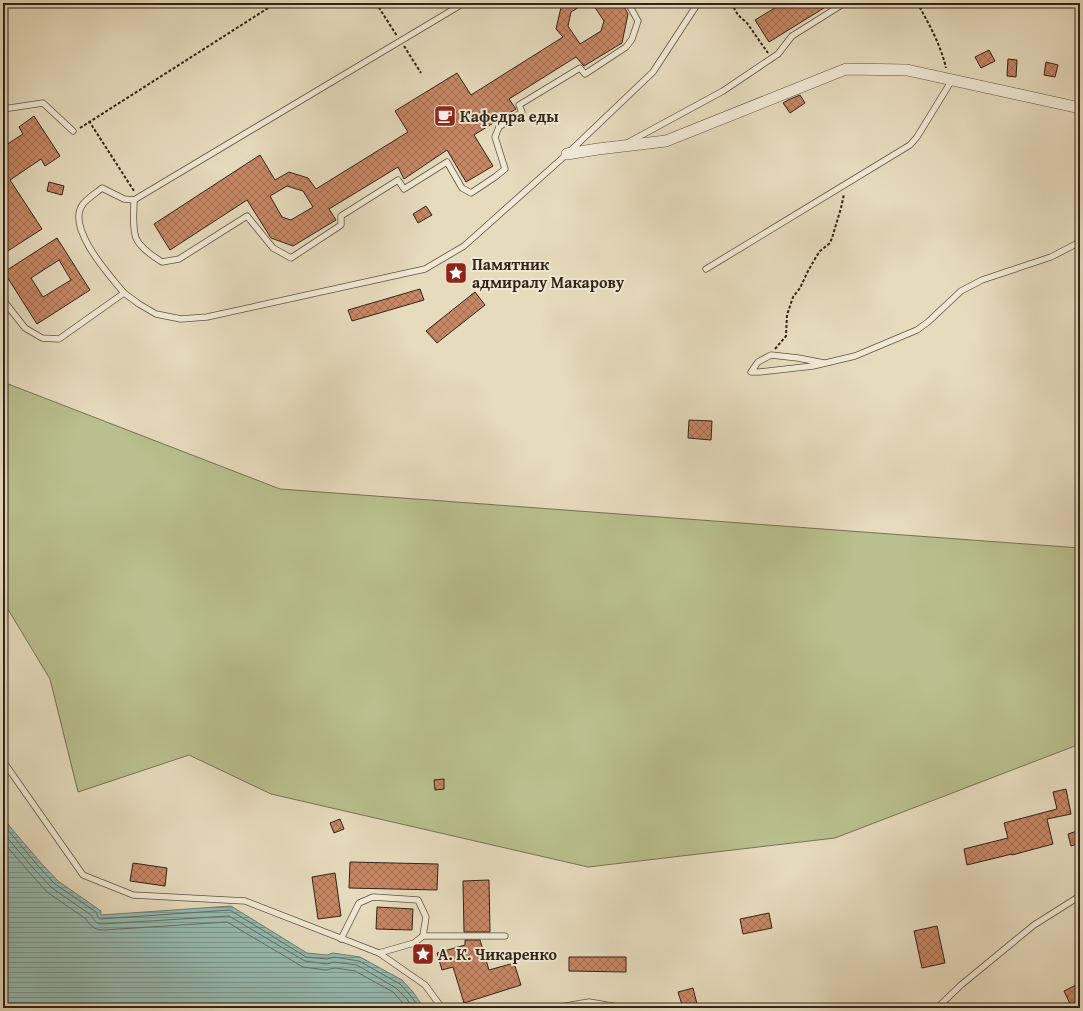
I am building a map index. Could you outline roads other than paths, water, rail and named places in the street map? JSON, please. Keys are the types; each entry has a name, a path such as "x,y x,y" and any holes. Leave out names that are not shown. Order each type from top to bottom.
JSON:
{"street":[{"path":"567,154 666,141 846,69 906,70 1080,108"}],"lane":[{"path":"464,3 136,199 124,199 102,188 82,204 78,214 80,228 91,251 124,293 156,314 181,319 207,317 425,269 464,246 567,154 653,72 698,3"},
{"path":"136,199 134,223 137,239 148,252 162,262 179,259 247,216 273,248 290,258 341,225 341,216 398,180 404,189 447,162 462,188 471,193 504,169 496,136 499,127 522,112 519,106 580,68 585,74 626,46 632,39 638,21 628,3"},
{"path":"622,146 723,91 778,54 792,36 843,4"},
{"path":"706,269 910,146 917,138 952,80"},
{"path":"3,109 43,103 74,131"},
{"path":"824,363 771,355 758,362 751,372 768,372 813,366 855,356 917,330 928,322 961,291 982,280 1051,257 1080,244"},
{"path":"3,300 25,328 42,338 59,339 124,293"},
{"path":"3,761 83,875 133,895 245,901 379,953 425,984 442,1008"},
{"path":"937,1008 1034,925 1080,896"},
{"path":"341,939 359,903 373,898 418,900 426,917 423,936"},
{"path":"379,953 414,943 423,936 505,936"},
{"path":"554,1008 589,1002 624,1008"}],"water":[{"path":"3,817 58,881 101,911 101,915 231,906 307,953 327,955 333,953 360,957 402,980 413,992 424,1008 3,1008"}],"place":[{"name":"Кафедра еды","path":"445,116"},
{"name":"Памятник адмиралу Макарову","path":"456,273"},
{"name":"А. К. Чикаренко","path":"423,954"}]}
